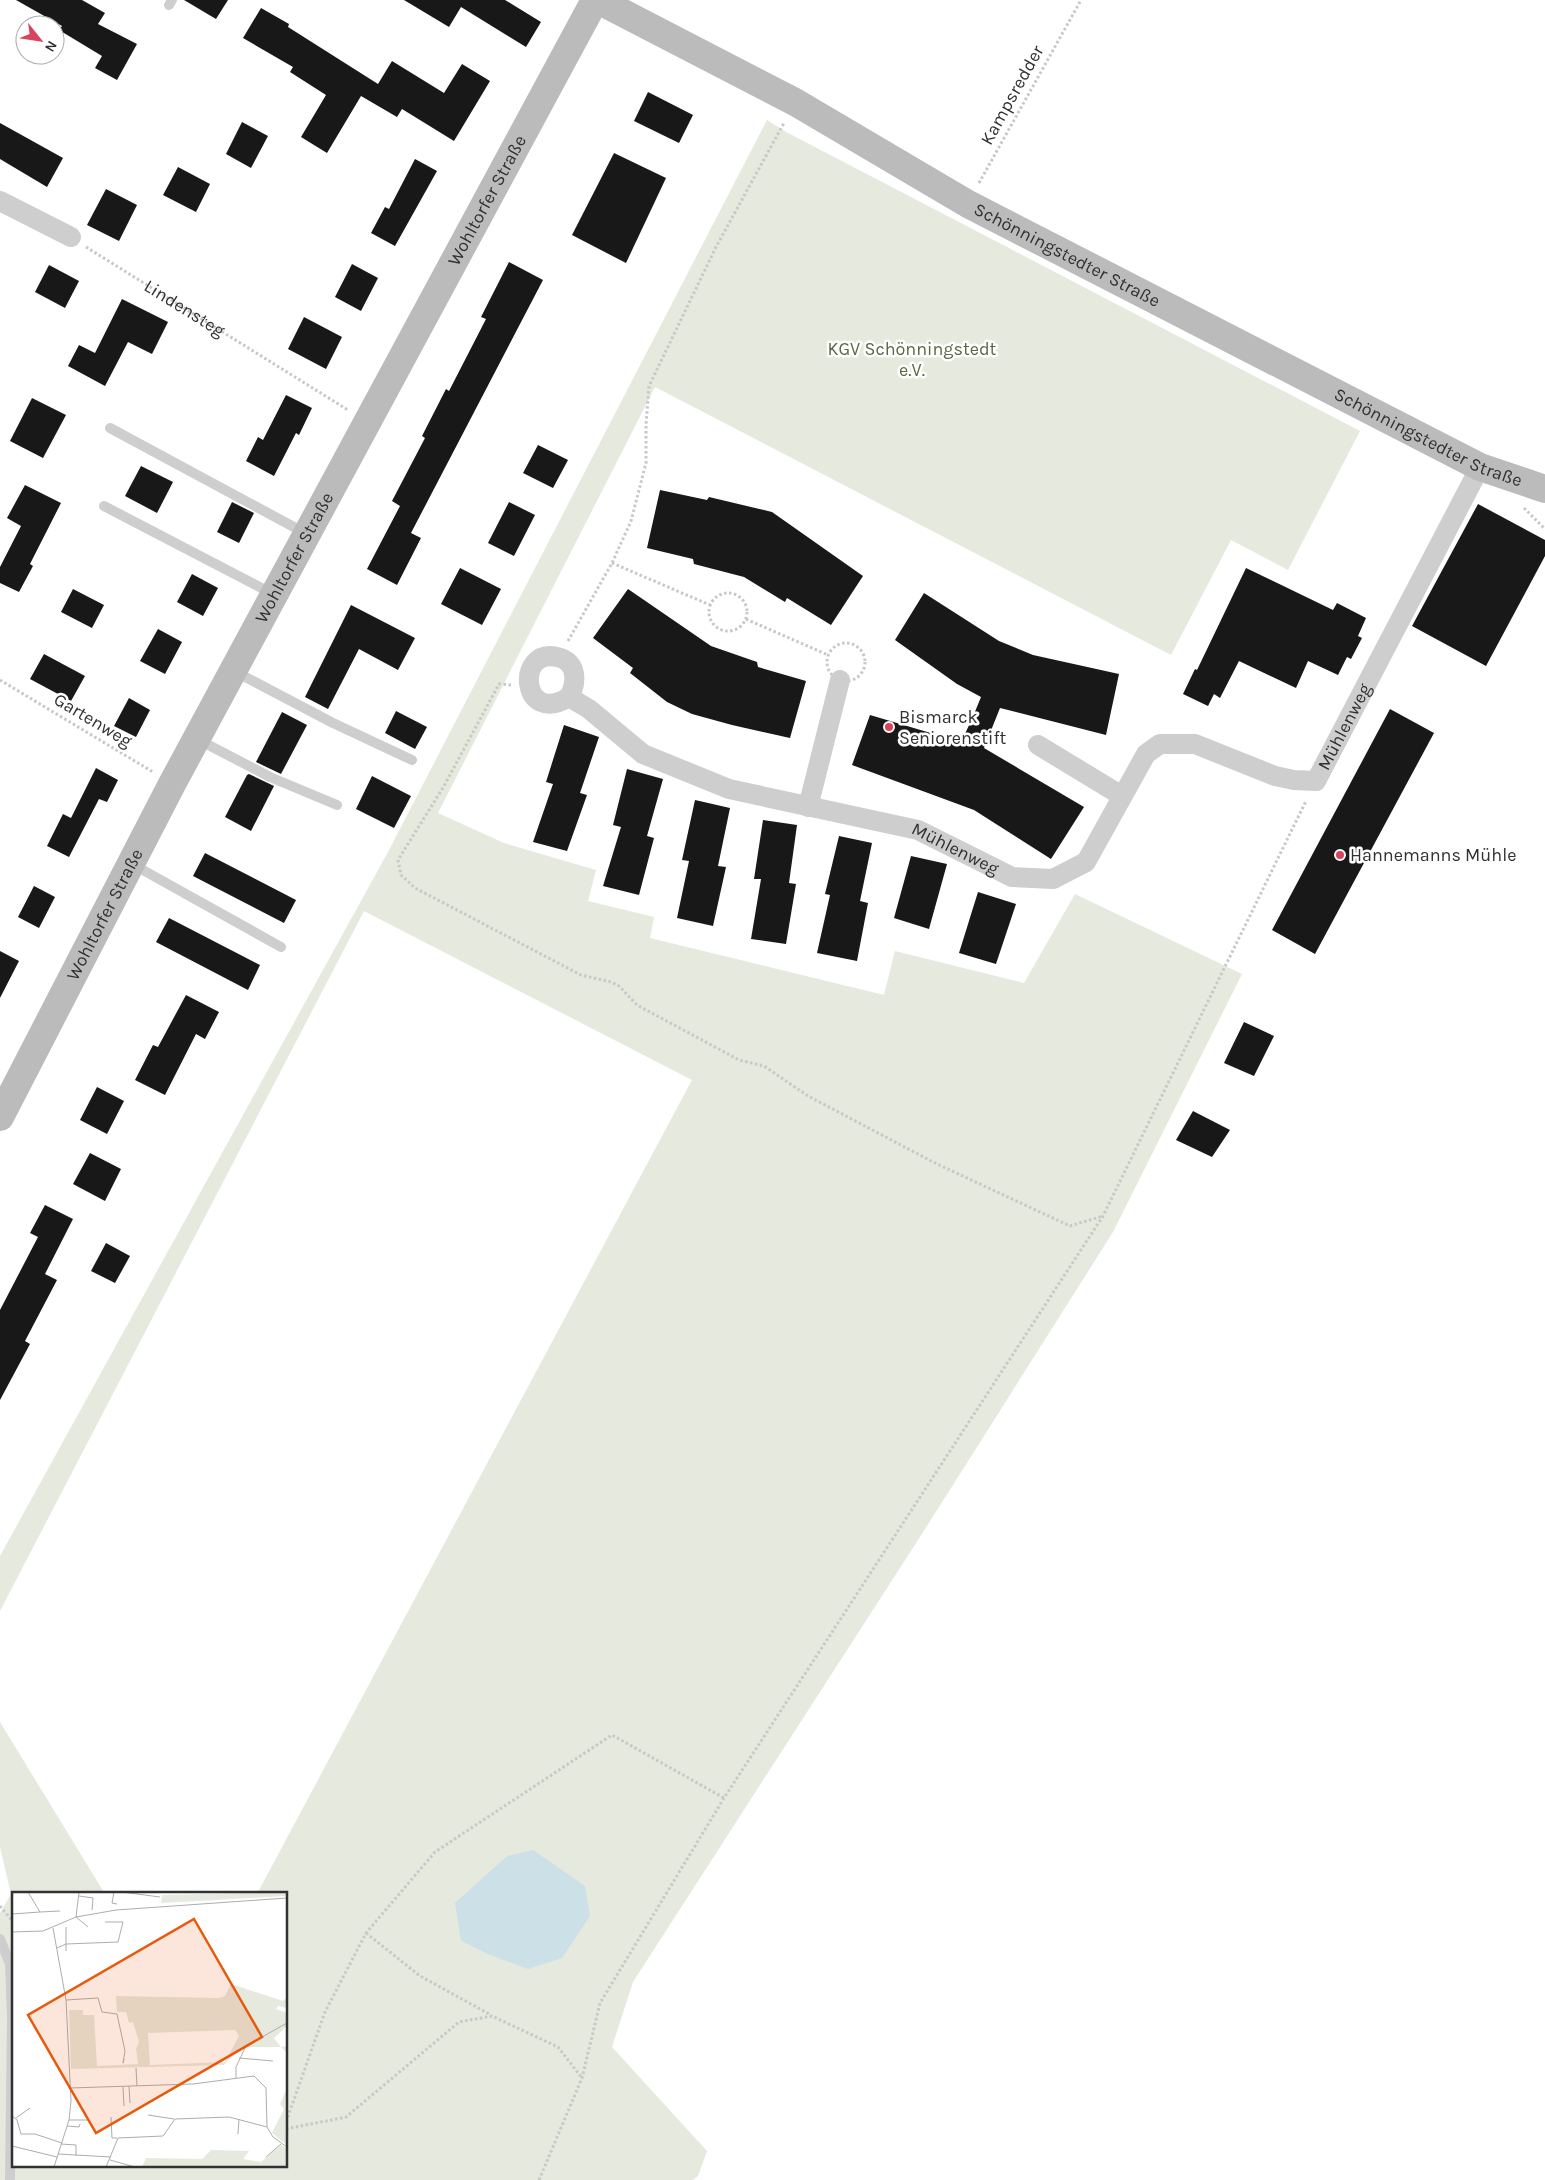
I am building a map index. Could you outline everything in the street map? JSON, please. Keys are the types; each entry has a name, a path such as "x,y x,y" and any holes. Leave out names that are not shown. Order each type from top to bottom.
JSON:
{"street":[{"name":"Schönningstedter Straße","path":"596,0 795,102 968,204 1480,467 1545,489"},
{"name":"Wohltorfer Straße","path":"0,1117 196,739 596,0"},
{"path":"0,201 71,237"},
{"name":"Mühlenweg","path":"569,697 589,709 643,754 729,789 918,830 1012,877 1053,879 1086,862 1146,754 1160,744 1195,744 1275,776 1294,780 1316,781 1480,467"},
{"path":"545,657 558,657 568,663 575,674 575,686 569,697 558,704 546,704 535,698 528,687 528,675 534,664 545,657"},
{"path":"808,807 840,680"},
{"path":"1038,745 1122,796"}],"lane":[{"path":"110,428 306,534"},
{"path":"104,506 274,595"},
{"path":"233,670 332,723 412,760"},
{"path":"196,739 270,777 337,805"},
{"path":"131,864 281,947"},
{"path":"0,1939 10,1964 12,2017 10,2180"}],"path":[{"name":"Kampsredder","path":"968,204 1081,0"},
{"path":"558,657 612,563 631,521 646,463 649,386 716,248 795,102"},
{"name":"Lindensteg","path":"71,237 366,422"},
{"path":"612,563 710,605"},
{"path":"725,593 735,594 743,600 747,609 746,619 740,627 731,631 721,630 713,624 709,614 710,605 716,597 725,593"},
{"path":"746,619 828,655"},
{"name":"Gartenweg","path":"0,680 172,784"},
{"path":"528,687 499,684 444,786 398,860 402,875 415,888 581,975 611,982 619,986 637,1005 739,1060 764,1066 808,1096 937,1164 1070,1226 1104,1216"},
{"path":"539,2180 582,2078 600,2003 724,1798 1104,1216 1316,781"},
{"path":"288,2116 325,2012 366,1933 435,1852 612,1735 724,1798"},
{"path":"0,1906 12,1921"},
{"path":"366,1933 420,1976 492,2016 558,2047 582,2078"},
{"path":"288,2129 346,2117 459,2022 492,2016"}],"green space":[{"name":"KGV Schönningstedt e.V.","path":"767,120 788,133 1360,431 1288,570 1231,540 1171,655 655,387 438,813 504,843 596,870 588,901 654,917 650,938 884,995 895,951 1024,983 1075,894 1242,974 1113,1232 927,1526 633,1982 612,2047 707,2151 698,2176 693,2180 0,2180 0,1913 11,1894 0,1847 0,1722 104,1892 12,1892 12,2168 288,2168 288,1892 258,1892 692,1080 364,911 0,1611 0,1556 388,852"}],"shaded area":[{"path":"533,1850 585,1886 590,1916 562,1958 528,1969 488,1954 461,1941 455,1903 507,1856"}],"building":[{"path":"16,0 82,0 105,13 98,24 137,44 117,80 95,68 102,56 65,34 65,15 43,15"},
{"path":"184,0 228,0 216,19"},
{"path":"404,0 505,0 541,22 526,47 461,7 449,27"},
{"path":"261,8 289,24 288,27 378,84 392,61 444,93 462,64 490,81 454,141 402,109 397,117 361,96 327,153 301,137 326,95 290,72 293,67 243,38"},
{"path":"648,92 693,115 679,143 634,121"},
{"path":"242,122 268,136 251,168 226,154"},
{"path":"0,123 63,158 47,187 0,159"},
{"path":"614,153 666,178 626,263 572,235"},
{"path":"415,159 437,171 395,246 371,233 385,207 389,209"},
{"path":"178,167 210,184 196,212 163,195"},
{"path":"106,189 137,205 119,241 87,225"},
{"path":"509,262 543,280 411,533 421,538 397,585 367,569 400,506 392,501 425,438 422,436 446,389 449,391 486,319 481,317"},
{"path":"352,264 378,278 361,311 335,297"},
{"path":"49,265 79,281 65,308 35,292"},
{"path":"122,299 168,322 152,354 128,342 105,386 68,366 79,345 95,353"},
{"path":"304,317 342,337 326,369 288,349"},
{"path":"286,395 312,408 299,435 296,433 274,476 246,461 258,437 263,440"},
{"path":"32,398 66,415 43,458 10,441"},
{"path":"538,445 568,460 553,488 523,473"},
{"path":"141,466 173,482 157,513 125,496"},
{"path":"25,485 61,503 30,564 33,566 19,592 0,583 0,567 21,526 7,518"},
{"path":"660,490 707,500 709,497 772,512 863,576 831,625 787,598 785,602 744,577 694,564 693,559 647,548"},
{"path":"232,502 254,513 239,543 217,532"},
{"path":"509,502 535,515 514,556 488,543"},
{"path":"1478,504 1545,540 1545,556 1486,666 1412,626"},
{"path":"460,568 501,589 482,625 441,604"},
{"path":"1246,568 1333,610 1337,603 1366,618 1358,636 1362,638 1351,659 1347,657 1338,675 1308,661 1296,688 1239,661 1220,698 1214,694 1208,706 1183,694 1195,669 1197,670"},
{"path":"192,574 218,588 203,616 177,602"},
{"path":"73,589 104,605 92,628 61,612"},
{"path":"628,589 711,646 757,662 758,667 806,681 790,738 692,714 667,702 630,673 633,668 593,638"},
{"name":"Bismarck Seniorenstift","path":"924,593 999,641 1033,655 1119,674 1106,735 1000,708 984,748 1084,807 1051,859 974,810 852,765 870,715 961,742 972,719 981,697 957,684 895,640"},
{"path":"351,605 415,638 398,670 359,649 328,709 305,697"},
{"path":"158,629 182,642 165,674 140,661"},
{"path":"44,654 85,676 71,701 30,679"},
{"path":"129,698 150,710 136,737 114,726"},
{"name":"Hannemanns Mühle","path":"1390,709 1434,733 1315,954 1272,930"},
{"path":"396,711 427,727 415,749 385,733"},
{"path":"282,712 307,725 281,774 256,762"},
{"path":"564,725 599,737 580,793 587,795 567,851 533,842 553,784 546,782"},
{"path":"96,768 118,780 107,802 99,799 69,857 47,846 63,814 71,818"},
{"path":"627,769 663,779 647,836 654,838 639,895 603,886 621,827 613,825"},
{"path":"249,774 274,786 251,831 225,817"},
{"path":"372,776 411,796 394,828 356,809"},
{"path":"695,800 730,808 718,866 726,867 713,926 677,918 689,861 682,860"},
{"path":"763,820 797,825 789,883 796,884 786,944 751,939 761,879 754,879"},
{"path":"839,836 872,843 860,901 868,903 857,961 817,953 830,895 825,894"},
{"path":"205,853 296,900 284,923 193,876"},
{"path":"911,856 947,864 929,929 894,918"},
{"path":"34,886 55,897 39,928 18,917"},
{"path":"978,892 1016,904 996,964 959,953"},
{"path":"169,918 260,965 248,990 156,942"},
{"path":"0,951 19,961 0,998"},
{"path":"186,995 219,1012 205,1039 196,1034 165,1095 135,1080 153,1045 158,1047"},
{"path":"1244,1022 1274,1036 1254,1076 1224,1063"},
{"path":"97,1087 124,1101 107,1134 80,1120"},
{"path":"1193,1111 1230,1130 1212,1157 1176,1140"},
{"path":"90,1153 121,1169 105,1201 73,1184"},
{"path":"45,1205 73,1219 45,1274 57,1280 25,1341 30,1344 0,1400 0,1310 38,1237 30,1233"},
{"path":"106,1243 130,1256 115,1283 91,1271"}],"place":[{"name":"Bismarck Seniorenstift","path":"889,727"},
{"name":"Hannemanns Mühle","path":"1340,855"}]}
